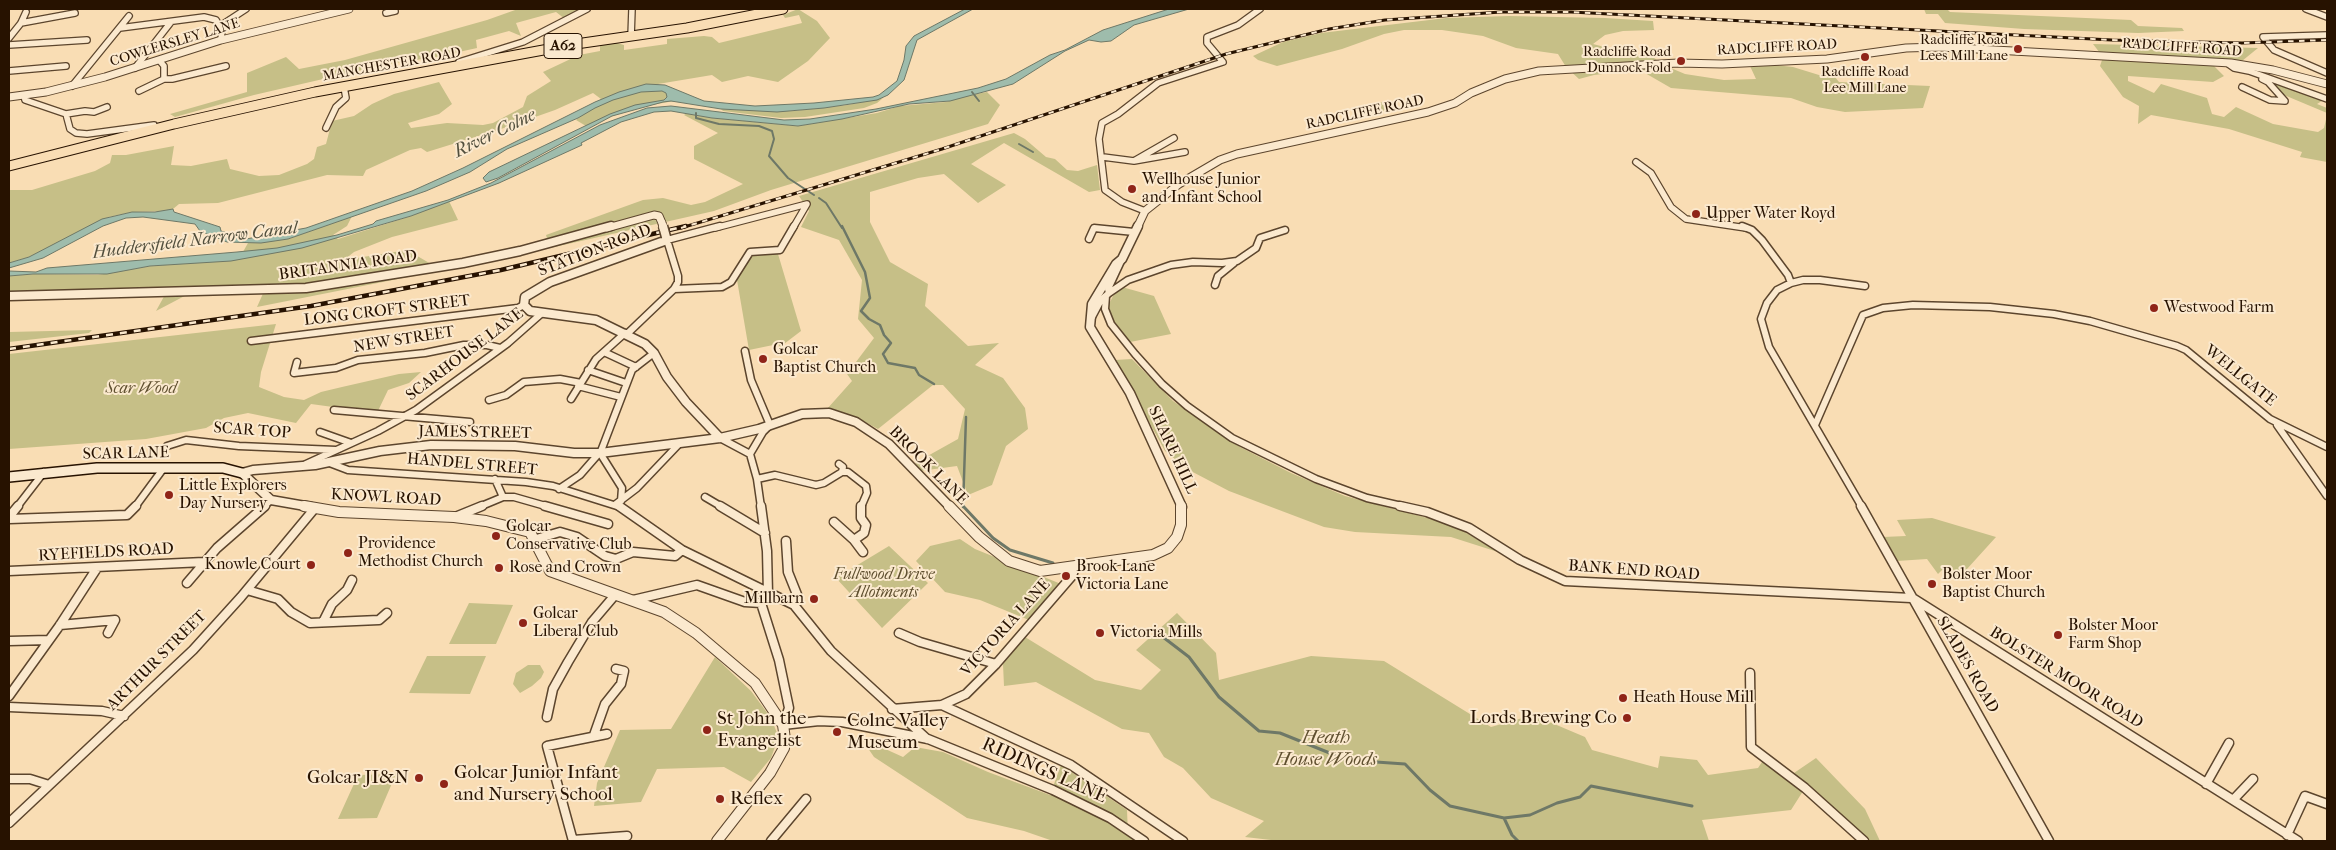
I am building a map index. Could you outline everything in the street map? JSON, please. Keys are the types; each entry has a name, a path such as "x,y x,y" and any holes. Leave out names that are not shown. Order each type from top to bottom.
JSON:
{"main road":[{"name":"MANCHESTER ROAD","path":"9,166 174,124 344,87 576,44 631,37 783,9"},
{"name":"SCAR LANE","path":"9,477 98,468 223,468 242,473"}],"street":[{"path":"220,26 246,9"},
{"name":"COWLERSLEY LANE","path":"9,97 72,86 221,40 349,9"},
{"path":"440,70 450,64 523,42 587,9"},
{"path":"631,37 632,9"},
{"path":"1108,294 1108,289 1144,211 1122,202 1105,190 1099,139 1102,123 1118,114 1149,88 1158,83 1222,62 1222,59 1207,43 1207,37 1238,25 1260,9"},
{"path":"2306,9 2327,17"},
{"path":"386,13 395,11"},
{"path":"9,38 21,23 26,12"},
{"path":"21,23 75,13"},
{"path":"72,86 129,16"},
{"path":"120,28 204,17 216,20 222,30 221,40"},
{"path":"135,68 171,22"},
{"path":"2326,72 2274,50 2263,37 2327,35"},
{"path":"9,46 87,40"},
{"name":"RADCLIFFE ROAD","path":"1144,211 1195,173 1237,154 1428,112 1455,104 1470,93 1505,79 1539,71 1678,63 1722,64 1819,60 1859,56 1906,48 2005,49 2228,63 2273,70 2327,84"},
{"path":"159,60 164,66 164,79"},
{"path":"2228,63 2268,82 2285,101 2270,100 2242,87"},
{"path":"9,70 66,66"},
{"path":"139,91 155,85 164,79 172,79 226,66"},
{"path":"2239,69 2250,71 2327,98"},
{"path":"326,128 336,107 346,98 344,87"},
{"path":"24,95 25,100 66,114 84,110 94,112 107,107"},
{"path":"66,114 70,129 76,133 86,134 169,122 174,124"},
{"path":"1134,160 1174,138"},
{"path":"1102,157 1145,160 1185,152"},
{"path":"1636,162 1651,173 1671,206 1686,219 1740,226 1752,230 1762,240 1788,275 1791,283 1820,280 1865,286"},
{"path":"571,399 588,370 604,352 670,295 674,289 678,282 678,276 666,239 807,204 780,250 776,252 750,252 731,282 722,287 674,289"},
{"name":"BRITANNIA ROAD","path":"9,296 139,294 306,288 463,263 520,251 654,215 659,216 662,222 666,239"},
{"path":"1089,239 1094,228 1134,232"},
{"path":"1215,284 1222,272 1256,248 1260,238 1286,230"},
{"name":"STATION ROAD","path":"524,304 526,297 534,290 550,282 666,239"},
{"path":"1091,319 1092,304 1116,264 1122,260"},
{"path":"1091,319 1101,300 1128,280 1171,265 1193,262 1222,263 1237,261"},
{"name":"SLADES ROAD","path":"1791,283 1777,290 1767,304 1761,319 1769,347 1815,425 2049,841"},
{"name":"BANK END ROAD","path":"1108,294 1105,309 1114,328 1162,384 1186,406 1232,438 1307,475 1367,498 1427,512 1469,528 1520,560 1565,582 1911,598"},
{"path":"524,304 530,311 596,320 645,344 654,353 667,377 686,402 720,438 750,454"},
{"name":"LONG CROFT STREET","path":"251,341 518,308 524,304"},
{"name":"WELLGATE","path":"1815,425 1864,315 1868,312 1883,308 1920,305 1990,307 2054,314 2090,321 2166,342 2186,350 2270,419 2327,447"},
{"name":"SCARHOUSE LANE","path":"301,466 325,457 404,417 500,348 542,313"},
{"name":"SHARE HILL","path":"1058,570 1157,553 1168,548 1177,537 1183,517 1176,491 1130,393 1094,336 1090,327 1091,319"},
{"name":"NEW STREET","path":"298,362 294,373 336,368 358,360 425,353 464,345 487,345 500,348"},
{"path":"745,351 751,380 770,425 750,454 757,479 765,534 768,594 761,603"},
{"path":"604,352 636,367"},
{"path":"559,489 580,475 600,453 626,383 636,367 654,353"},
{"path":"588,370 626,383"},
{"path":"489,400 506,395 524,382 560,379 621,397"},
{"name":"SCARHOUSE LANE","path":"334,410 404,417"},
{"name":"BROOK LANE","path":"679,444 720,438 770,425 787,417 815,412 829,413 856,422 889,444 979,537 1009,561 1040,571 1058,570"},
{"path":"404,417 470,422"},
{"path":"2270,419 2282,430 2327,496"},
{"path":"320,432 351,443"},
{"name":"SCAR TOP","path":"167,446 186,440 239,446 336,450"},
{"name":"JAMES STREET","path":"242,473 253,470 301,466 404,448 450,444 515,446 574,453 600,453 679,444"},
{"path":"619,502 679,444"},
{"path":"600,453 622,488 619,502"},
{"name":"HANDEL STREET","path":"326,462 348,470 526,482 619,502 682,550 746,581 768,594 794,605"},
{"path":"839,464 843,467 842,472"},
{"path":"9,518 126,515 131,512 163,469"},
{"path":"9,518 44,472"},
{"path":"757,479 775,475 816,485 824,484 842,472 848,472 866,486 867,493 860,509 861,518 866,525 864,532 854,540"},
{"path":"187,583 204,562 271,500 242,473"},
{"path":"495,479 504,497"},
{"path":"454,517 504,497 514,497 608,524"},
{"path":"705,497 765,534"},
{"name":"KNOWL ROAD","path":"271,500 339,512 454,517 486,521 530,532 533,540"},
{"name":"ARTHUR STREET","path":"9,823 193,650 247,590 314,508"},
{"path":"834,522 854,540 863,552"},
{"path":"682,550 675,556 633,552 616,559 605,556 577,536 560,532 533,540 550,572 664,612 696,633 755,683 783,725"},
{"path":"786,541 788,572 798,597 794,605 831,651 892,709 928,739"},
{"name":"RYEFIELDS ROAD","path":"9,571 204,562"},
{"name":"VICTORIA LANE","path":"892,709 942,705 966,694 996,664 1072,576 1075,567"},
{"path":"9,696 60,625 97,568"},
{"path":"323,622 332,604 347,590 352,580"},
{"path":"632,600 696,585 744,602 761,603"},
{"path":"247,590 278,599 291,612 310,623 379,620 387,613"},
{"path":"547,717 553,689 568,662 592,622 615,595"},
{"name":"BOLSTER MOOR ROAD","path":"1911,598 2298,841"},
{"path":"717,841 770,773 784,748 783,725 789,708 779,660 761,603"},
{"path":"60,625 115,620 108,633"},
{"path":"899,633 920,642 996,664"},
{"path":"9,641 48,640"},
{"path":"594,735 605,704 621,684 624,671 616,669"},
{"path":"1750,673 1751,747 1805,788 1864,841"},
{"path":"942,705 1071,765 1183,841"},
{"path":"9,707 102,711 124,716"},
{"path":"783,725 819,721 840,722 928,739"},
{"path":"607,734 594,735 547,746 573,841 626,836"},
{"name":"RIDINGS LANE","path":"928,739 1054,790 1110,818 1144,841"},
{"path":"2206,784 2229,743"},
{"path":"9,779 30,780 49,785"},
{"path":"2232,800 2253,779"},
{"path":"2287,835 2303,800 2310,796 2327,804"},
{"path":"771,841 806,799"}],"green space":[{"path":"518,9 584,9 565,19 556,12 516,23 521,36 509,31 476,40 477,48 436,57 388,64 254,95 175,117 170,114 247,92 247,73 286,57 299,69 345,60 487,20"},
{"path":"798,9 817,21 830,38 808,61 778,82 748,76 722,82 712,75 658,84 674,101 635,108 586,126 576,120 601,99 593,93 555,110 501,129 427,152 421,148 410,150 366,170 363,176 327,175 218,203 179,204 173,209 164,211 132,212 109,217 29,257 9,263 9,190 32,190 95,171 110,163 112,155 126,155 174,146 171,165 191,166 227,159 230,169 259,176 279,175 307,164 314,159 317,147 326,144 332,121 354,116 372,104 394,94 439,82 452,104 439,114 408,123 411,128 447,123 483,125 493,123 523,107 527,96 551,81 543,72 579,55 600,51 600,43 613,42 624,45 624,50 667,44 667,39 704,36 712,37 719,43 802,23 799,15 785,18 783,15"},
{"path":"1924,9 1947,9 1950,12 2131,20 2138,26 2182,28 2184,31 2138,33 2024,29 1945,23 1938,14 1926,14"},
{"path":"1509,16 1653,21 1654,30 1623,31 1605,35 1593,44 1654,58 1666,66 1685,74 1724,80 1756,79 1750,66 1775,65 1793,67 1819,75 1835,77 1839,82 1930,86 1923,108 1845,112 1817,107 1791,98 1671,88 1645,73 1628,71 1594,75 1579,79 1566,67 1558,54 1516,48 1483,36 1442,30 1404,30 1384,34 1342,49 1277,66 1258,60 1253,56 1283,42 1321,33 1446,18"},
{"path":"2093,44 2258,48 2242,61 2214,66 2224,76 2213,82 2128,76 2128,81 2154,93 2161,84 2207,98 2212,114 2224,117 2236,107 2273,124 2318,132 2324,128 2327,115 2327,162 2300,157 2302,152 2229,129 2151,115 2138,124 2139,106 2123,97 2100,66 2103,57"},
{"path":"2267,79 2325,99 2317,104 2327,108 2327,113 2284,95"},
{"path":"987,92 1000,105 988,124 771,190 714,211 550,248 546,235 643,200 663,198 691,205 705,202 743,184 694,159 694,146 718,133 684,115 687,113 712,118 798,126 877,113 900,106 946,102 960,97"},
{"path":"883,98 877,103 864,108 805,117 781,118 723,111 721,109 792,111 847,105"},
{"path":"1382,102 1390,109 1364,116 1357,109"},
{"path":"1014,133 1025,139 1046,157 1055,159 1067,170 1078,171 1097,165 1100,190 1089,192 1004,143 971,164 1006,185 978,203 944,174 918,178 870,192 870,222 890,262 928,284 925,306 968,346 999,343 975,365 1003,378 1025,408 1028,429 1006,446 992,485 968,495 957,466 920,471 915,463 958,439 965,409 943,385 933,385 878,429 854,416 827,409 852,381 847,374 874,338 858,319 862,280 839,240 801,227 809,211 799,196"},
{"path":"449,201 458,220 392,237 354,252 344,260 407,250 431,264 413,276 257,307 265,289 196,290 156,311 167,291 9,293 9,276 33,274 98,275 150,266 239,259 248,243 288,239 352,216 347,226 333,235 338,239 411,216"},
{"path":"755,252 778,254 801,331 780,347 778,344 749,350 737,280 739,272 748,258"},
{"path":"1122,287 1154,296 1171,334 1130,342 1114,321 1108,306 1113,296"},
{"name":"Scar Wood","path":"276,324 261,372 259,387 284,397 304,400 321,392 399,374 421,372 409,383 388,390 377,413 311,404 296,423 248,413 224,418 206,428 146,439 9,449 9,354"},
{"path":"92,330 89,333 9,342 9,332"},
{"path":"1132,359 1173,401 1240,447 1291,473 1345,496 1439,521 1465,532 1498,552 1451,537 1355,532 1324,527 1229,491 1187,469 1165,451 1115,360"},
{"path":"1932,518 1996,537 1957,580 1942,570 1938,574 1927,559 1897,561 1883,537 1906,536 1897,520"},
{"path":"960,539 975,549 1061,584 1029,620 980,600 945,592 916,561 930,546"},
{"name":"Fullwood Drive Allotments","path":"889,546 928,583 882,628 836,578"},
{"path":"469,603 513,605 496,644 449,644"},
{"name":"Heath House Woods","path":"1177,613 1216,653 1219,680 1311,656 1384,661 1491,727 1533,715 1585,737 1592,750 1658,768 1660,756 1697,760 1708,775 1758,768 1764,759 1805,788 1791,810 1702,820 1709,841 1280,841 1245,837 1264,821 1211,798 1183,768 1164,757 1149,733 1122,729 1036,682 1004,686 1003,664 1025,637 1095,680 1141,690 1161,670 1136,650"},
{"path":"427,656 486,656 470,694 409,693"},
{"path":"715,657 751,691 771,718 777,733 776,744 771,758 751,782 724,767 657,769 641,802 594,806 597,783 620,730 671,729"},
{"path":"528,665 540,665 544,672 541,678 532,686 520,693 513,684 516,673"},
{"path":"861,738 903,757 915,747 943,752 988,772 1050,795 1061,765 1127,810 1128,834 1139,841 1053,841 1024,831 967,818 874,757"},
{"path":"1816,758 1865,809 1880,841 1869,841 1794,773"},
{"path":"396,774 377,818 338,819 358,775"}],"shaded area":[{"path":"965,9 973,9 917,40 904,80 888,95 877,100 824,108 777,112 721,109 671,101 663,102 612,116 498,178 486,182 483,178 489,172 610,114 635,105 664,100 667,97 666,93 662,91 641,92 613,100 595,108 578,118 507,149 470,172 426,191 288,239 261,243 227,242 200,231 195,224 143,217 126,218 103,226 43,258 9,268 9,263 29,257 102,219 132,212 155,212 173,209 174,212 220,227 221,231 246,239 306,228 412,191 463,168 595,102 646,84 665,85 704,101 755,106 873,97 879,95 897,81 904,60 906,46 914,36"},
{"path":"1169,9 1189,9 1134,25 1111,41 1089,40 1065,51 1013,84 950,101 909,104 842,119 798,126 712,118 671,111 654,112 621,122 581,143 582,145 499,183 411,216 302,248 231,261 150,266 107,274 33,274 9,276 9,271 36,272 47,268 277,248 337,235 373,224 376,221 448,200 491,183 600,125 647,108 671,106 784,120 810,119 876,109 978,88 1006,79 1050,55 1065,50 1103,30"}],"waterway":[{"path":"972,92 979,101"},
{"path":"696,113 696,118 719,124 759,126 772,131 774,139 769,156 788,178 814,195"},
{"path":"1019,144 1033,152"},
{"path":"819,198 826,203 842,228"},
{"path":"842,226 865,272 870,298 861,311 869,319 880,325 884,335 891,343 883,354 888,363 915,368 919,375 934,384"},
{"path":"963,506 966,417"},
{"path":"963,506 993,538 1010,550 1053,563"},
{"path":"1159,634 1189,657 1219,697 1259,731 1280,733 1347,760 1405,764 1430,790 1450,806 1504,818"},
{"path":"1504,818 1530,815 1557,803 1580,797 1591,786 1692,806"},
{"path":"1504,818 1512,835 1518,841"}],"railway":[{"path":"681,228 942,149 1226,54 1329,29 1385,20 1501,12 1571,12 2112,40 2242,43 2327,40"},
{"path":"9,349 311,306 501,270 686,226"}],"place":[{"name":"Radcliffe Road Lees Mill Lane","path":"2018,49"},
{"name":"Radcliffe Road Lee Mill Lane","path":"1865,57"},
{"name":"Radcliffe Road Dunnock Fold","path":"1681,61"},
{"name":"Wellhouse Junior and Infant School","path":"1132,189"},
{"name":"Upper Water Royd","path":"1696,214"},
{"name":"Westwood Farm","path":"2154,308"},
{"name":"Golcar Baptist Church","path":"763,359"},
{"name":"Little Explorers Day Nursery","path":"169,495"},
{"name":"Golcar Conservative Club","path":"496,536"},
{"name":"Providence Methodist Church","path":"348,553"},
{"name":"Knowle Court","path":"311,565"},
{"name":"Rose and Crown","path":"499,568"},
{"name":"Brook Lane Victoria Lane","path":"1066,576"},
{"name":"Bolster Moor Baptist Church","path":"1932,584"},
{"name":"Millbarn","path":"814,599"},
{"name":"Golcar Liberal Club","path":"523,623"},
{"name":"Victoria Mills","path":"1100,633"},
{"name":"Bolster Moor Farm Shop","path":"2058,635"},
{"name":"Heath House Mill","path":"1623,698"},
{"name":"Lords Brewing Co","path":"1627,718"},
{"name":"St John the Evangelist","path":"707,730"},
{"name":"Colne Valley Museum","path":"837,732"},
{"name":"Golcar JI&N","path":"419,778"},
{"name":"Golcar Junior Infant and Nursery School","path":"444,784"},
{"name":"Reflex","path":"720,799"}],"water label":[{"name":"River Colne","path":"495,134"},
{"name":"Huddersfield Narrow Canal","path":"195,241"}]}
